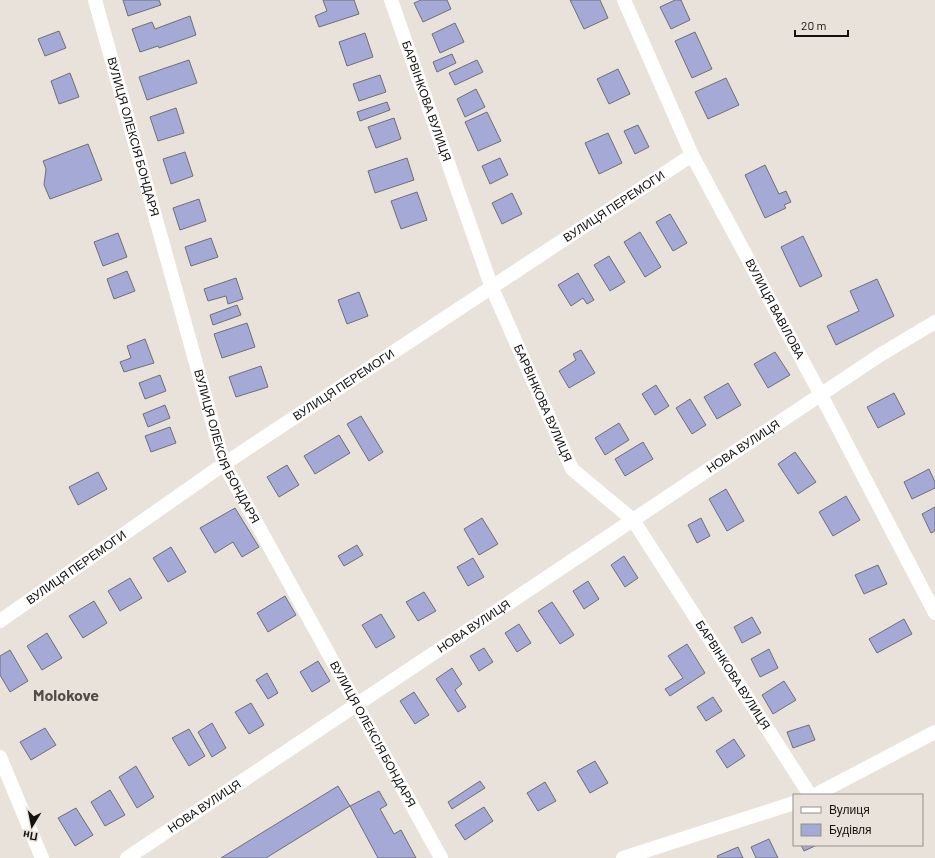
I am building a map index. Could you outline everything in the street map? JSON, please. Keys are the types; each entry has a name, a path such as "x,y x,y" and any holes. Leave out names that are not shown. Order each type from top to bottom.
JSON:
{"street":[{"name":"ВУЛИЦЯ ОЛЕКСІЯ БОНДАРЯ","path":"94,0 224,464 441,858"},
{"name":"БАРВІНКОВА ВУЛИЦЯ","path":"391,0 492,288 572,469 633,520 809,794"},
{"name":"ВУЛИЦЯ ВАВІЛОВА","path":"624,0 692,156 821,395 935,613"},
{"name":"ВУЛИЦЯ ПЕРЕМОГИ","path":"0,621 224,464 692,156"},
{"name":"НОВА ВУЛИЦЯ","path":"127,858 880,355 935,322"},
{"path":"817,794 935,732"},
{"path":"0,757 42,858"},
{"path":"623,858 793,803"}],"building":[{"path":"123,0 159,0 161,5 128,16"},
{"path":"323,0 354,0 359,14 319,27 315,16 327,11"},
{"path":"421,0 447,0 451,9 423,22 414,3"},
{"path":"570,0 600,0 608,18 584,29"},
{"path":"675,0 681,0 690,20 671,29 660,7"},
{"path":"190,16 196,35 159,48 158,46 140,52 132,29 152,22 155,29"},
{"path":"455,23 464,42 440,53 432,34"},
{"path":"59,31 66,48 45,56 38,39"},
{"path":"695,32 712,69 692,78 675,41"},
{"path":"365,33 373,57 347,66 339,42"},
{"path":"452,54 456,63 437,72 433,62"},
{"path":"189,60 197,83 147,100 139,77"},
{"path":"477,60 483,72 455,85 449,73"},
{"path":"618,69 630,94 609,104 597,79"},
{"path":"70,73 79,97 59,104 51,81"},
{"path":"380,75 386,92 359,101 353,84"},
{"path":"726,78 739,105 708,119 695,92"},
{"path":"476,89 485,107 465,117 457,99"},
{"path":"387,102 390,110 360,121 357,112"},
{"path":"176,108 184,133 158,141 150,117"},
{"path":"487,112 501,141 478,151 465,122"},
{"path":"394,118 401,139 376,148 368,127"},
{"path":"638,125 649,147 635,154 624,131"},
{"path":"608,133 622,163 599,174 585,143"},
{"path":"88,144 102,180 50,199 44,185 46,169 43,161"},
{"path":"185,152 193,176 171,184 163,159"},
{"path":"407,158 414,180 375,193 368,171"},
{"path":"500,158 508,175 490,184 482,166"},
{"path":"765,165 779,194 786,191 791,202 784,205 786,208 765,218 745,175"},
{"path":"417,192 427,220 401,229 391,201"},
{"path":"512,193 522,214 502,224 492,203"},
{"path":"199,199 206,221 180,230 173,208"},
{"path":"670,214 687,243 673,251 656,222"},
{"path":"640,232 661,267 645,277 624,242"},
{"path":"118,233 127,257 103,266 94,242"},
{"path":"803,236 822,276 800,287 781,247"},
{"path":"211,238 218,257 191,266 185,247"},
{"path":"609,256 625,282 610,291 594,265"},
{"path":"127,271 135,291 114,299 107,279"},
{"path":"578,273 594,300 587,304 583,298 571,306 558,285"},
{"path":"236,278 243,299 228,304 226,296 208,301 204,289"},
{"path":"877,279 894,316 836,345 827,326 859,311 850,291"},
{"path":"359,292 368,316 347,324 338,300"},
{"path":"237,305 241,315 213,325 210,315"},
{"path":"247,323 255,347 222,358 214,334"},
{"path":"145,339 154,363 124,372 120,362 131,358 127,346"},
{"path":"581,350 595,373 569,388 559,371 576,360 573,354"},
{"path":"775,352 790,375 768,388 754,364"},
{"path":"261,366 268,387 236,397 229,377"},
{"path":"160,375 166,391 145,399 139,383"},
{"path":"728,383 741,405 717,419 704,397"},
{"path":"656,385 669,406 655,415 642,394"},
{"path":"894,393 905,414 878,428 867,407"},
{"path":"690,399 706,425 692,434 676,408"},
{"path":"165,405 170,418 148,427 143,414"},
{"path":"361,416 383,452 369,461 347,424"},
{"path":"619,423 629,440 605,455 595,438"},
{"path":"170,427 176,443 151,452 145,436"},
{"path":"339,435 350,453 315,474 304,456"},
{"path":"643,442 653,459 625,476 615,459"},
{"path":"795,452 816,482 798,494 778,464"},
{"path":"287,465 299,485 279,497 267,477"},
{"path":"929,469 935,482 935,488 912,499 904,482"},
{"path":"98,472 107,489 78,505 69,487"},
{"path":"726,489 744,521 727,531 709,499"},
{"path":"846,496 860,520 833,536 819,512"},
{"path":"935,507 935,531 931,533 922,514"},
{"path":"235,508 259,547 242,557 233,542 215,553 200,528"},
{"path":"482,518 498,544 479,555 464,529"},
{"path":"701,518 710,536 697,543 688,525"},
{"path":"357,545 363,555 344,566 338,556"},
{"path":"171,547 186,572 168,582 153,558"},
{"path":"624,556 638,578 625,587 611,565"},
{"path":"473,558 484,577 468,586 457,567"},
{"path":"878,565 887,584 864,594 855,575"},
{"path":"130,578 142,598 120,611 108,591"},
{"path":"588,581 599,599 584,609 573,591"},
{"path":"424,592 436,611 418,621 406,602"},
{"path":"285,596 296,615 268,632 257,613"},
{"path":"94,601 107,623 83,638 69,616"},
{"path":"552,602 574,635 560,644 538,611"},
{"path":"381,614 395,637 376,648 362,625"},
{"path":"752,617 761,633 742,643 734,627"},
{"path":"904,619 912,634 877,653 869,639"},
{"path":"519,624 531,643 517,652 505,633"},
{"path":"47,633 62,658 42,670 27,646"},
{"path":"687,644 705,673 670,696 665,689 683,678 668,656"},
{"path":"484,648 493,662 479,671 470,656"},
{"path":"769,649 778,668 760,677 751,659"},
{"path":"10,650 28,681 10,692 0,675 0,656"},
{"path":"318,661 330,681 312,692 300,672"},
{"path":"452,668 462,684 455,690 466,707 458,712 436,679"},
{"path":"267,673 278,693 268,699 256,680"},
{"path":"784,681 796,700 773,714 762,695"},
{"path":"414,692 429,715 415,724 400,701"},
{"path":"713,697 722,711 706,721 697,707"},
{"path":"251,703 264,725 249,734 235,712"},
{"path":"212,723 226,748 212,757 198,732"},
{"path":"809,725 815,740 793,748 787,732"},
{"path":"45,728 56,745 31,760 20,742"},
{"path":"189,729 205,756 189,766 172,738"},
{"path":"734,739 745,756 727,768 716,751"},
{"path":"595,761 608,783 590,793 577,771"},
{"path":"136,766 154,797 137,808 119,777"},
{"path":"480,781 485,788 452,809 448,802"},
{"path":"545,782 556,801 538,811 527,793"},
{"path":"338,786 350,806 266,858 221,858"},
{"path":"110,790 125,815 105,826 91,802"},
{"path":"379,791 387,805 380,809 394,834 401,830 416,858 378,858 350,806"},
{"path":"484,807 493,821 465,840 455,825"},
{"path":"76,808 93,835 75,846 58,818"},
{"path":"769,839 778,858 756,858 751,847"},
{"path":"802,846 815,846 804,851"},
{"path":"738,847 743,858 718,858 717,856"}],"district":[{"name":"Molokove","path":"66,695"}]}
